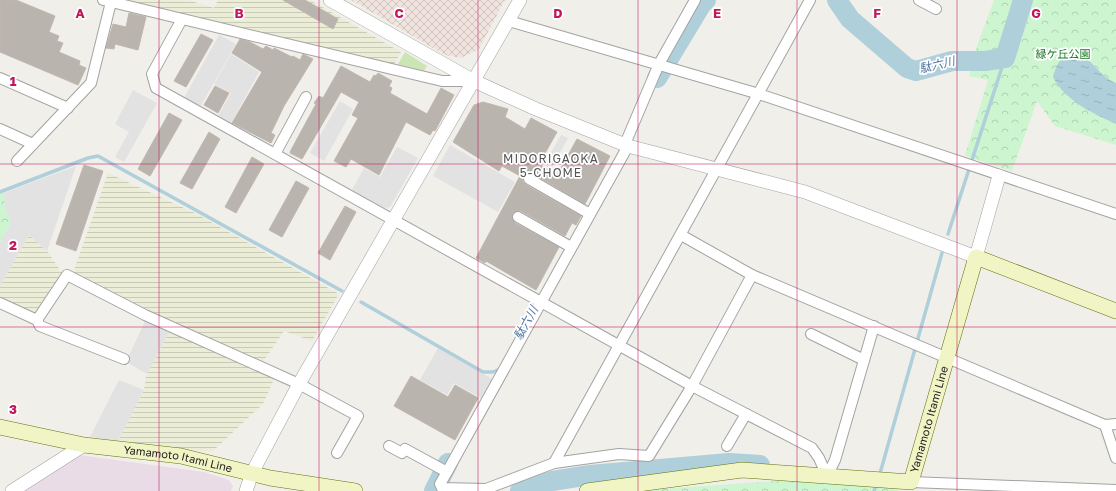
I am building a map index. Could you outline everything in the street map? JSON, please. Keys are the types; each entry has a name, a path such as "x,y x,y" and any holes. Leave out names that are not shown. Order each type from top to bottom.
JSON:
{"main road":[{"path":"976,257 1116,311"},
{"name":"Yamamoto Itami Line","path":"587,491 742,470 827,476 910,486 976,257"},
{"name":"Yamamoto Itami Line","path":"0,427 84,445 181,456 252,473 355,491"}],"street":[{"path":"330,0 474,81 536,109 627,145 805,192 976,257 999,176"},
{"path":"246,491 252,473 299,384 520,0"},
{"path":"694,0 659,64 627,145 587,212 571,247 539,300 445,471 440,484 442,488 486,489 554,463 619,454 649,456 692,386 752,275"},
{"path":"554,463 681,236 810,0"},
{"path":"919,0 936,9"},
{"path":"17,162 91,83 107,1 442,81 474,81"},
{"path":"182,19 152,74 156,88 692,386 812,448 819,458 827,476"},
{"path":"509,21 759,94 999,176 1116,214"},
{"path":"0,78 68,108"},
{"path":"275,154 296,107 306,97"},
{"path":"0,129 33,144"},
{"path":"529,179 587,212"},
{"path":"518,217 571,247"},
{"path":"681,236 752,275 1105,425 1116,424"},
{"path":"36,320 67,275 145,315 299,384 358,416 337,453"},
{"path":"0,303 36,320 40,326 124,359"},
{"path":"827,476 835,460 874,326"},
{"path":"811,334 864,360"},
{"path":"727,446 746,414"},
{"path":"1105,425 1116,458"},
{"path":"12,491 84,445"},
{"path":"389,446 402,453 405,449 445,471"},
{"path":"910,486 1116,490"}],"shaded area":[{"path":"351,0 505,0 479,49 461,58 445,55"},
{"path":"219,35 236,44 200,107 184,98"},
{"path":"231,54 259,72 231,123 218,116 231,93 214,84"},
{"path":"133,90 157,103 124,162 115,157 129,132 115,124"},
{"path":"340,101 353,109 324,161 310,153"},
{"path":"561,135 568,138 551,169 544,165"},
{"path":"450,145 515,182 498,212 433,176"},
{"path":"397,147 418,158 390,207 385,208 352,190 364,168 380,177"},
{"path":"76,166 47,251 29,235 0,286 0,243 11,222 5,207 4,193"},
{"path":"146,319 170,330 147,374 126,362"},
{"path":"438,348 492,379 481,398 454,383 447,395 420,380"},
{"path":"119,380 144,390 118,441 90,437"},
{"path":"79,455 204,472 229,480 233,486 231,491 25,491"}],"green space":[{"path":"120,0 188,0 214,8 218,0 310,0 401,52 394,64"},
{"name":"緑ケ丘公園","path":"994,0 1116,0 1116,145 1055,126 1037,101 1012,171 965,156 988,80 969,76 978,43"},
{"path":"405,52 427,66 424,71 398,64"},
{"path":"108,173 195,213 339,294 312,341 284,331 263,362 148,310 73,273"},
{"path":"4,193 5,207 11,222 0,243 0,194"},
{"path":"29,235 47,251 63,274 34,319 0,300 0,286"},
{"path":"170,330 275,377 263,404 212,452 118,441 144,390 146,376"},
{"path":"816,480 897,486 898,491 636,491 775,481"}],"water":[{"path":"1078,53 1088,60 1105,77 1116,83 1116,124 1098,116 1080,105 1064,93 1053,77 1056,67 1064,57"}],"building":[{"path":"0,0 16,0 55,16 49,32 59,36 57,41 63,43 59,52 80,61 79,65 86,68 78,85 0,52"},
{"path":"283,0 305,0 338,19 333,29"},
{"path":"129,13 146,17 138,50 115,44 114,49 106,48 113,24 126,27"},
{"path":"201,34 213,40 186,87 174,81"},
{"path":"240,39 250,42 263,49 266,46 273,50 274,48 300,60 303,54 313,59 284,106 271,133 275,135 271,143 232,123 262,72 232,53"},
{"path":"341,66 370,82 374,75 376,76 378,73 392,81 389,86 392,88 390,93 427,114 441,88 454,95 435,131 433,130 430,135 406,122 379,175 351,159 346,167 334,161 358,118 352,115 359,102 341,92 302,159 290,153 316,104 314,103 319,96 323,98"},
{"path":"215,86 229,93 218,113 204,105"},
{"path":"483,102 508,109 505,117 525,129 531,118 557,132 539,164 557,175 577,139 610,156 585,204 532,173 526,173 523,176 523,182 526,185 581,216 576,225 572,223 565,236 521,211 513,213 512,217 515,223 559,247 536,290 486,261 485,263 476,258 520,176 502,166 499,171 453,142 474,105"},
{"path":"169,113 182,120 150,176 138,169"},
{"path":"209,132 220,139 192,189 180,183"},
{"path":"252,157 264,164 236,213 225,207"},
{"path":"84,165 103,171 76,251 56,244"},
{"path":"296,181 309,188 282,237 269,230"},
{"path":"345,206 356,212 330,260 318,253"},
{"path":"411,376 448,397 455,385 478,398 455,440 394,406"}],"waterway":[{"name":"駄六川","path":"657,78 701,5 706,0"},
{"name":"駄六川","path":"837,0 850,19 907,68 916,71 952,61 985,61 1005,58 1023,0"},
{"path":"948,234 1005,58"},
{"path":"0,192 88,158 98,156 342,291"},
{"path":"879,477 942,253"},
{"path":"361,302 483,372 493,372 500,369"},
{"name":"駄六川","path":"434,491 448,463"},
{"name":"駄六川","path":"520,491 552,481 590,475 729,463 760,465"},
{"path":"874,491 877,483"}],"district":[{"name":"MIDORIGAOKA 5-CHOME","path":"551,166"}]}
